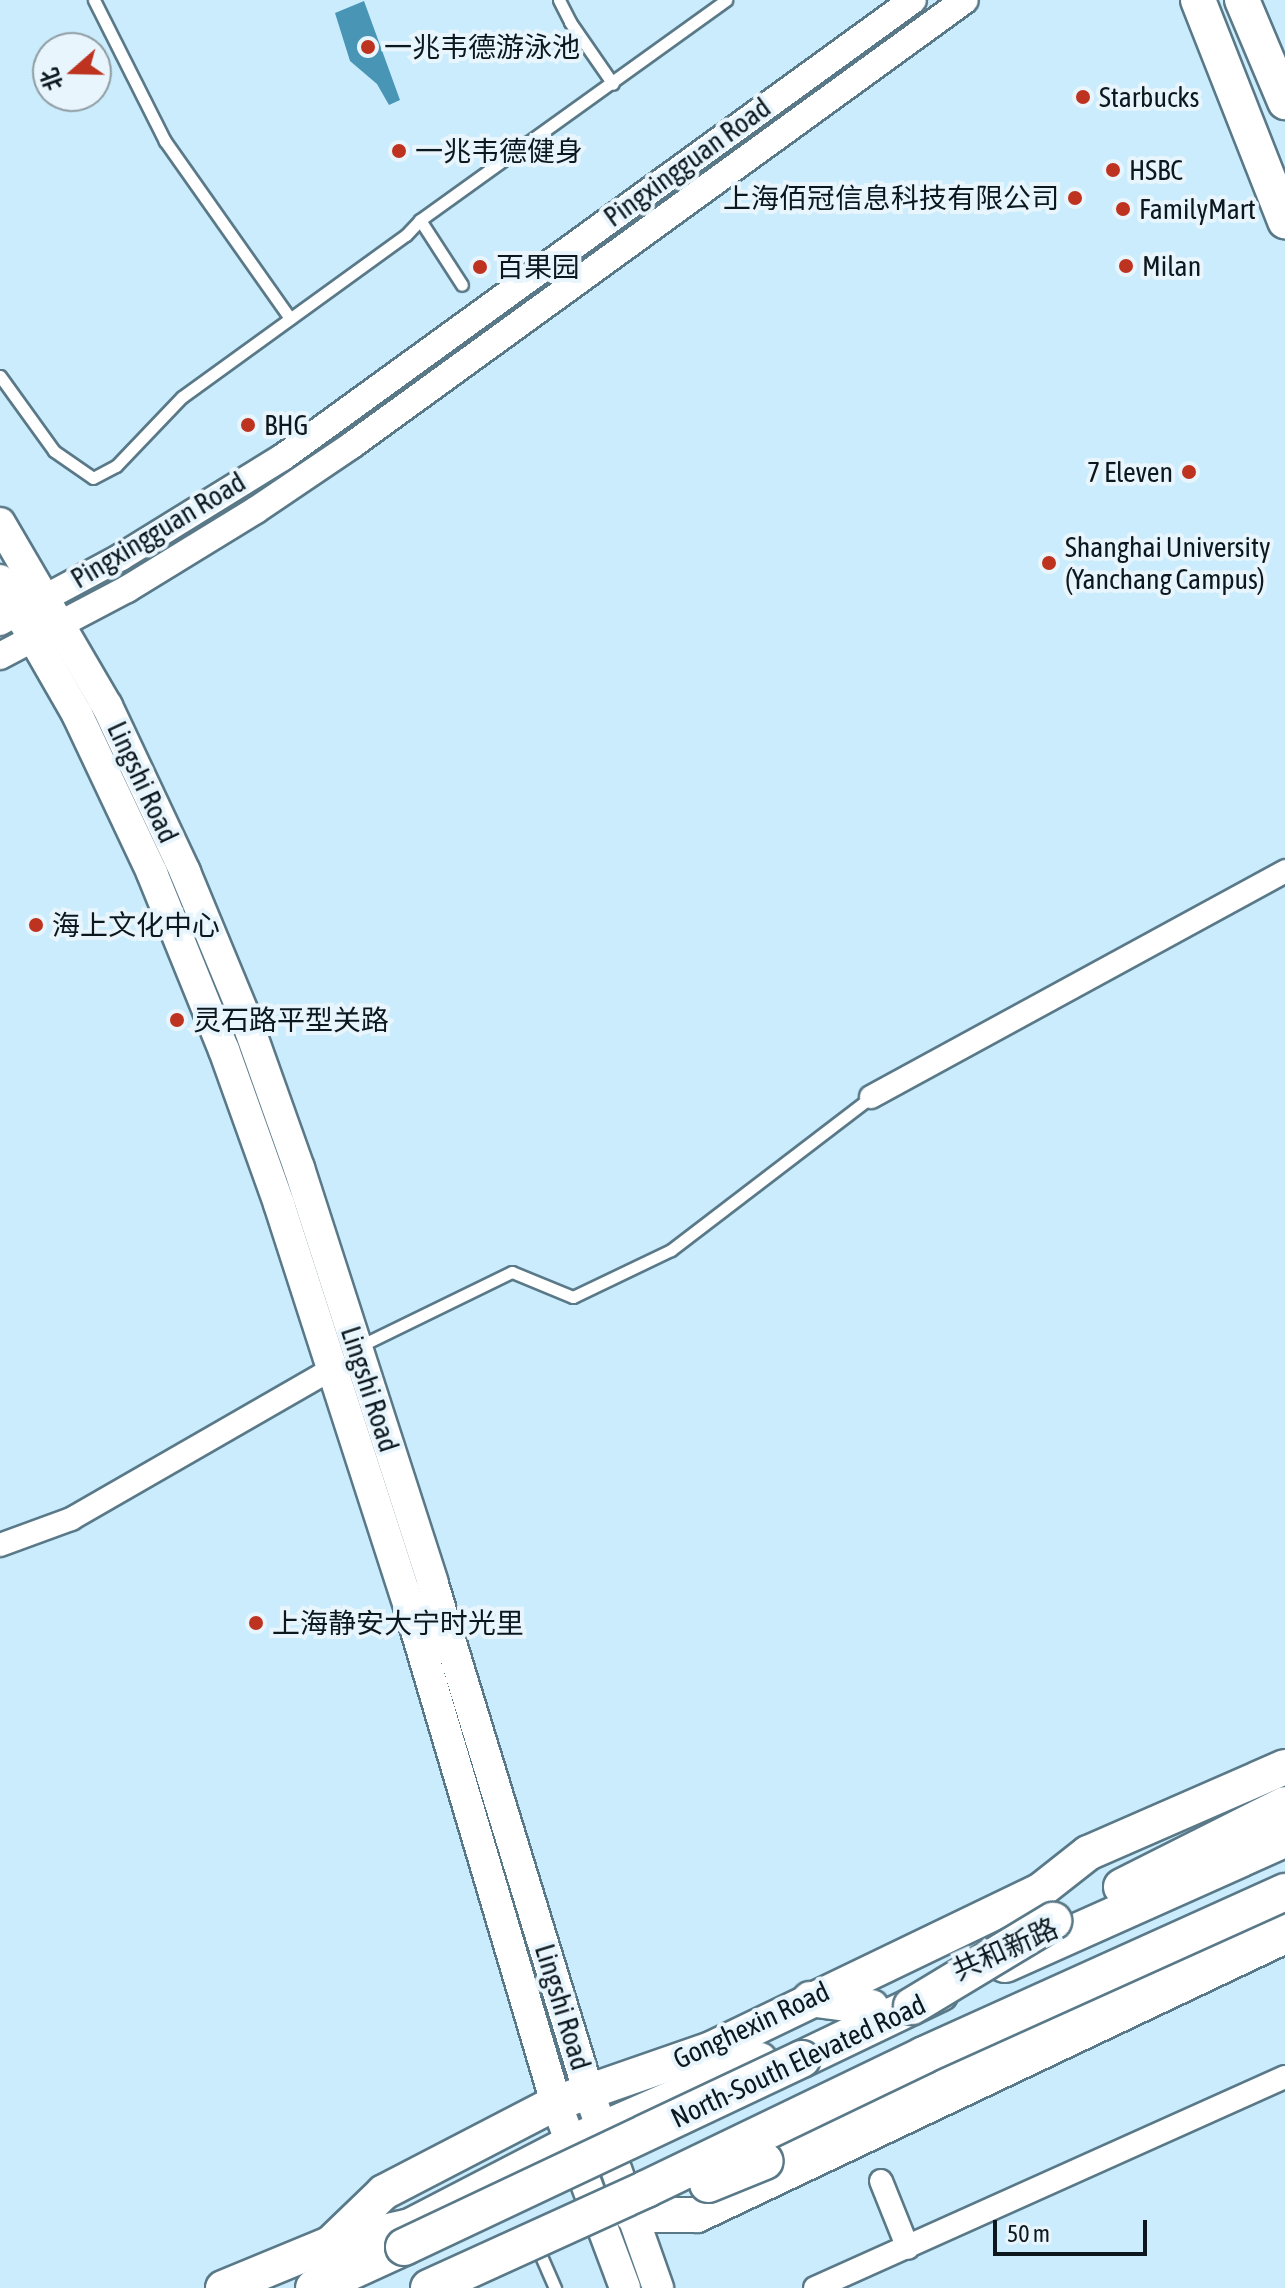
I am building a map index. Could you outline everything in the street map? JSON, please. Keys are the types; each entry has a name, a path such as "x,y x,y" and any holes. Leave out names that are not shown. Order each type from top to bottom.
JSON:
{"highway":[{"path":"912,2006 1053,1921 1285,1805"},
{"name":"North-South Elevated Road","path":"314,2288 912,2006 1285,1839"},
{"name":"North-South Elevated Road","path":"428,2288 646,2189 924,2055 1285,1893"},
{"path":"428,2288 587,2236 765,2161 1285,1911"}],"main road":[{"path":"1198,0 1285,221"},
{"path":"1242,0 1283,90"},
{"name":"Lingshi Road","path":"0,523 107,706 179,859 247,1022 357,1348 588,2090 586,2135 617,2221 658,2288"},
{"name":"Lingshi Road","path":"0,580 17,625 77,714 152,873 224,1050 332,1369 414,1625 556,2103 586,2135"},
{"name":"Gonghexin Road","path":"223,2288 330,2244 384,2192 556,2103 711,2049 1041,1890 1088,1853 1285,1767"},
{"name":"共和新路","path":"330,2244 410,2226 586,2135 739,2070 871,2007 1285,1823"},
{"path":"1009,1948 1041,1890"},
{"path":"617,2221 671,2182 1285,1893"},
{"path":"428,2288 617,2221 697,2215 1285,1936"},
{"path":"810,1999 871,2007"},
{"name":"Lingshi Road","path":"617,2221 625,2288"}],"street":[{"name":"Pingxingguan Road","path":"54,611 121,557 283,457 913,0"},
{"name":"Pingxingguan Road","path":"0,656 17,625 54,611 256,510 340,453 965,0"},
{"path":"871,1097 1285,871"},
{"path":"0,1545 71,1519 332,1369"},
{"path":"815,2288 838,2284 908,2248 1285,2077"},
{"path":"881,2181 908,2248"}],"lane":[{"path":"94,0 165,141 290,318"},
{"path":"559,0 570,22 613,84"},
{"path":"0,376 54,451 93,478 116,466 182,397 406,235 420,220 613,84 722,1"},
{"path":"420,220 462,285"},
{"path":"357,1348 512,1272 573,1297 671,1250 871,1097"},
{"path":"538,2249 555,2288"}],"water":[{"path":"364,1 400,100 389,105 377,84 350,61 335,13"}],"place":[{"name":"一兆韦德游泳池","path":"368,47"},
{"name":"Starbucks","path":"1083,97"},
{"name":"一兆韦德健身","path":"399,151"},
{"name":"HSBC","path":"1113,170"},
{"name":"上海佰冠信息科技有限公司","path":"1075,198"},
{"name":"FamilyMart","path":"1123,209"},
{"name":"Milan","path":"1126,266"},
{"name":"百果园","path":"480,267"},
{"name":"BHG","path":"248,425"},
{"name":"7 Eleven","path":"1189,472"},
{"name":"Shanghai University (Yanchang Campus)","path":"1049,563"},
{"name":"海上文化中心","path":"36,925"},
{"name":"灵石路平型关路","path":"177,1020"},
{"name":"上海静安大宁时光里","path":"256,1623"}]}
